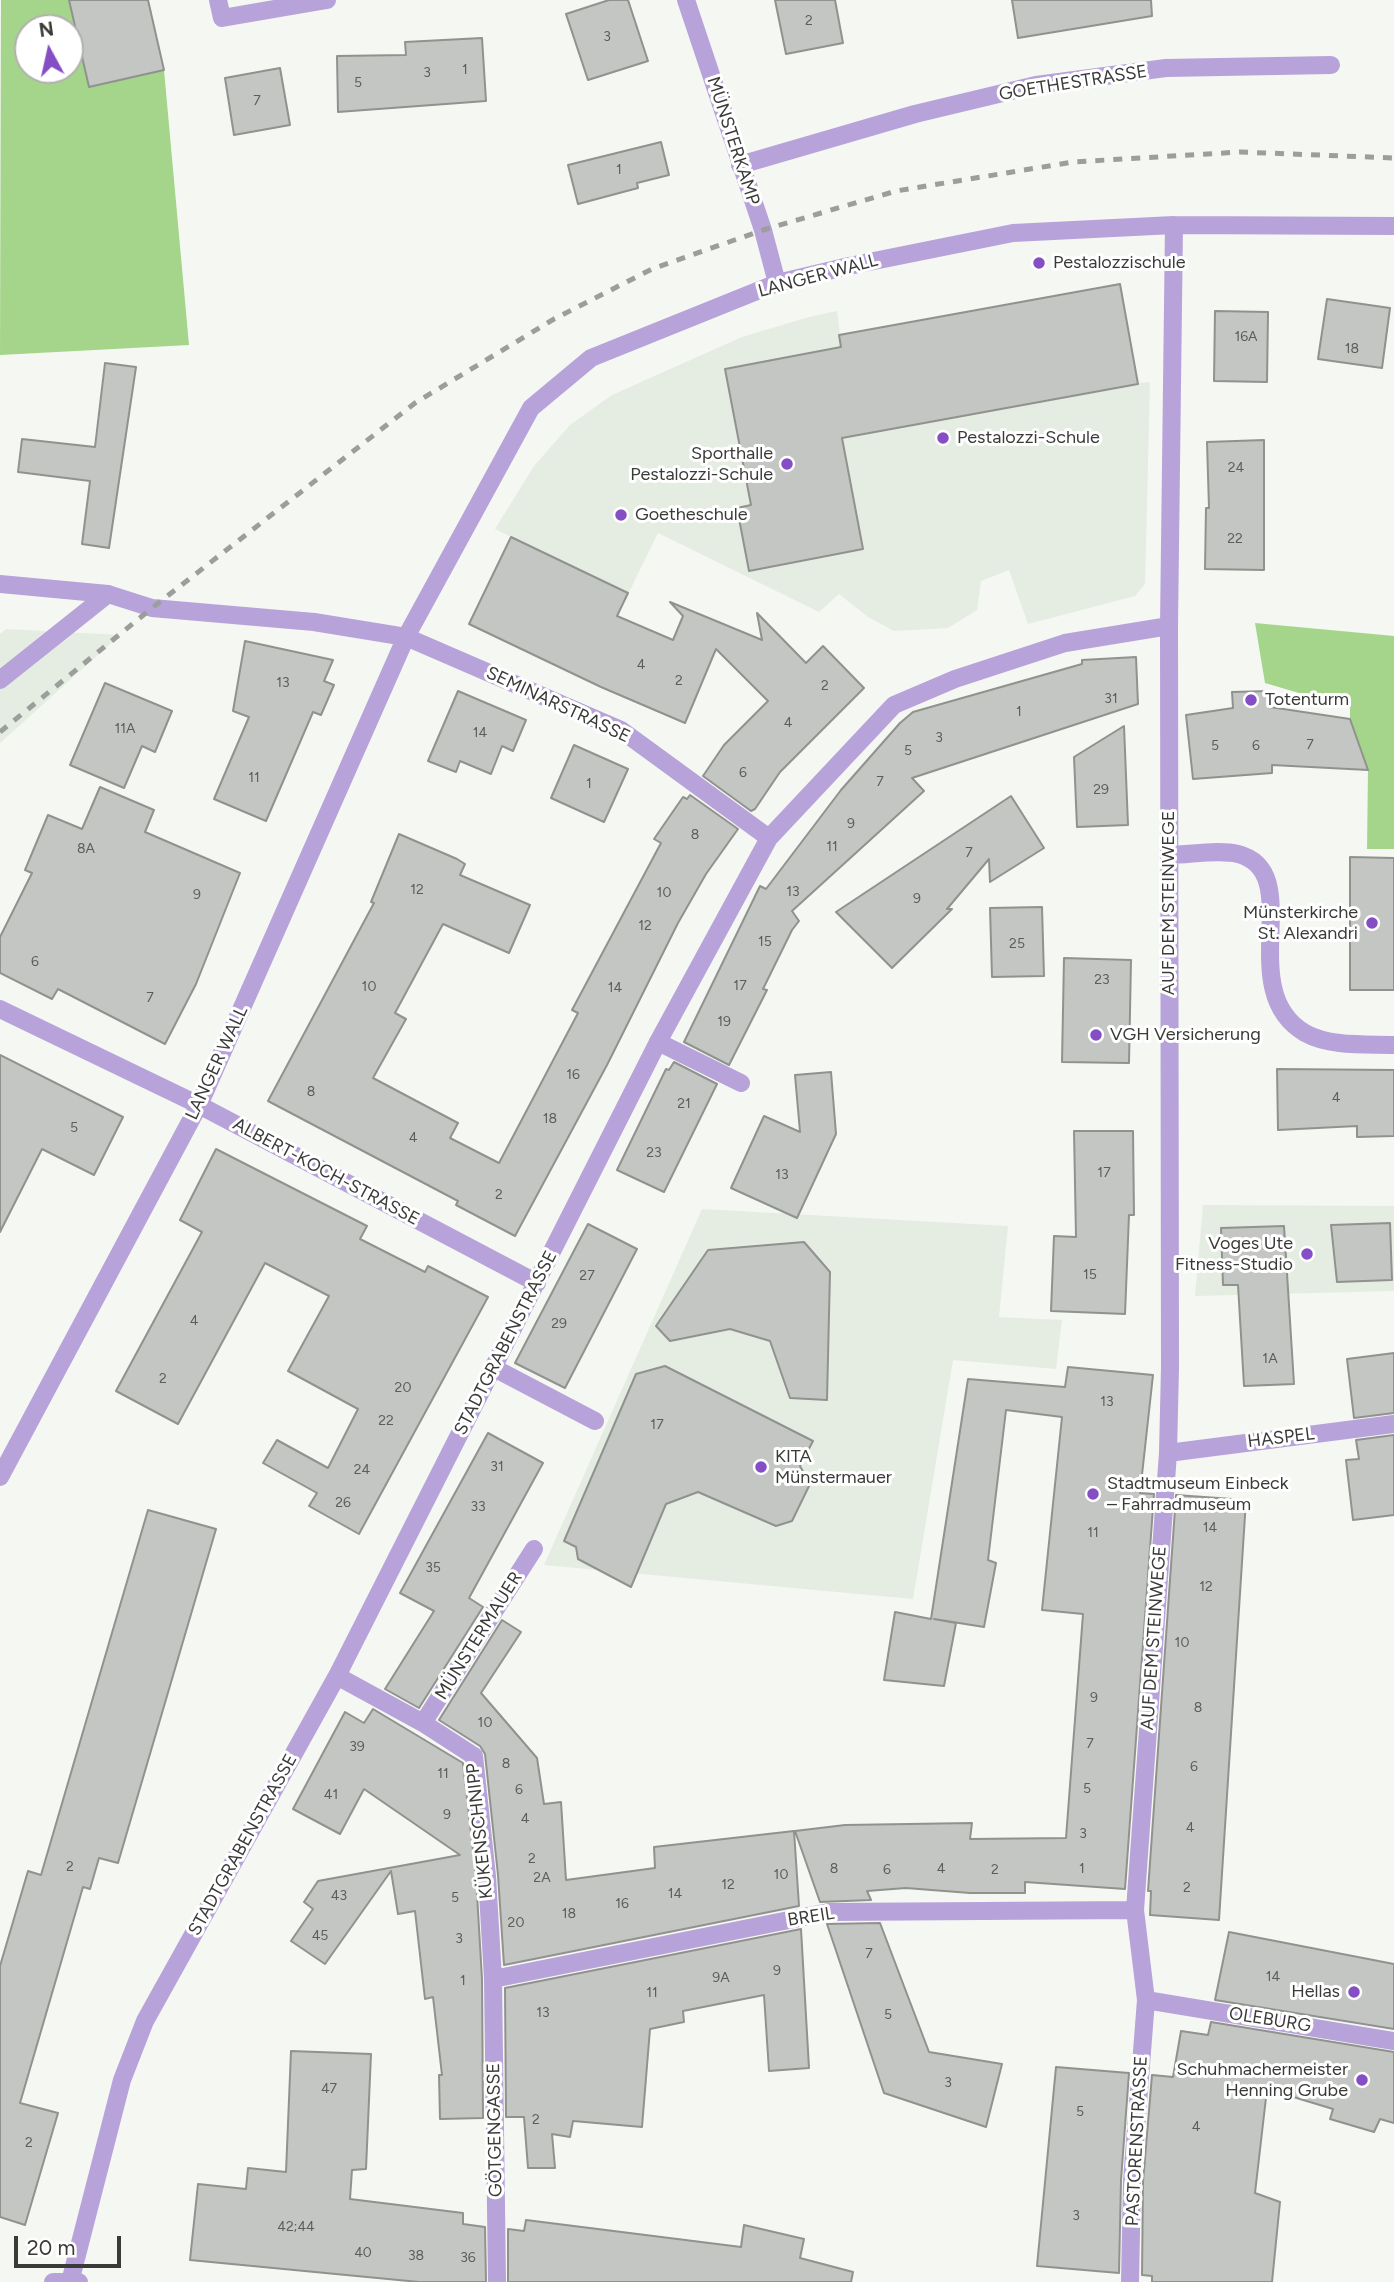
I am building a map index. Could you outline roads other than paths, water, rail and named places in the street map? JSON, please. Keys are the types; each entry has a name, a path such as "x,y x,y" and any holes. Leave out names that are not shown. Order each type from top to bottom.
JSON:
{"street":[{"path":"218,0 222,18 327,0"},
{"name":"MÜNSTERKAMP","path":"686,0 763,230 777,284"},
{"name":"GOETHESTRASSE","path":"740,165 915,114 1036,85 1166,68 1331,65"},
{"name":"LANGER WALL","path":"0,1476 199,1105 406,637 531,408 592,358 777,284 849,265 1013,233 1174,225 1394,226"},
{"name":"AUF DEM STEINWEGE","path":"1146,2000 1135,1910 1168,1453 1169,625 1174,225"},
{"path":"0,584 108,594 152,608 314,622 406,637"},
{"path":"0,680 108,594"},
{"name":"STADTGRABENSTRASSE","path":"70,2282 122,2080 145,2021 337,1676 658,1042 769,838 894,705 955,679 1065,643 1169,625"},
{"name":"SEMINARSTRASSE","path":"406,637 621,730 769,838"},
{"path":"1169,855 1238,854 1260,865 1271,886 1270,982 1280,1011 1306,1033 1339,1043 1394,1045"},
{"name":"ALBERT-KOCH-STRASSE","path":"0,1009 199,1105 537,1283"},
{"path":"658,1042 741,1083"},
{"path":"494,1368 595,1421"},
{"name":"HASPEL","path":"1168,1453 1394,1424"},
{"name":"MÜNSTERMAUER","path":"423,1723 534,1549"},
{"name":"KÜKENSCHNIPP","path":"337,1676 423,1723 474,1756 487,1876 492,1979"},
{"name":"BREIL","path":"492,1979 828,1912 1135,1910"},
{"name":"GÖTGENGASSE","path":"492,1979 497,2282"},
{"name":"OLEBURG","path":"1146,2000 1394,2041"},
{"name":"PASTORENSTRASSE","path":"1130,2282 1132,2181 1146,2000"},
{"path":"53,2282 79,2282"}],"railway":[{"path":"0,732 152,608 415,403 554,319 652,269 763,230 896,191 1073,162 1240,152 1394,158"}],"place":[{"name":"Pestalozzischule","path":"1039,263"},
{"name":"Pestalozzi-Schule","path":"943,438"},
{"name":"Sporthalle Pestalozzi-Schule","path":"787,464"},
{"name":"Goetheschule","path":"621,515"},
{"name":"Totenturm","path":"1251,700"},
{"name":"Münsterkirche St. Alexandri","path":"1372,923"},
{"name":"VGH Versicherung","path":"1096,1035"},
{"name":"Voges Ute Fitness-Studio","path":"1307,1254"},
{"name":"KITA Münstermauer","path":"761,1467"},
{"name":"Stadtmuseum Einbeck – Fahrradmuseum","path":"1093,1494"},
{"name":"Hellas","path":"1354,1992"},
{"name":"Schuhmachermeister Henning Grube","path":"1362,2080"}]}
